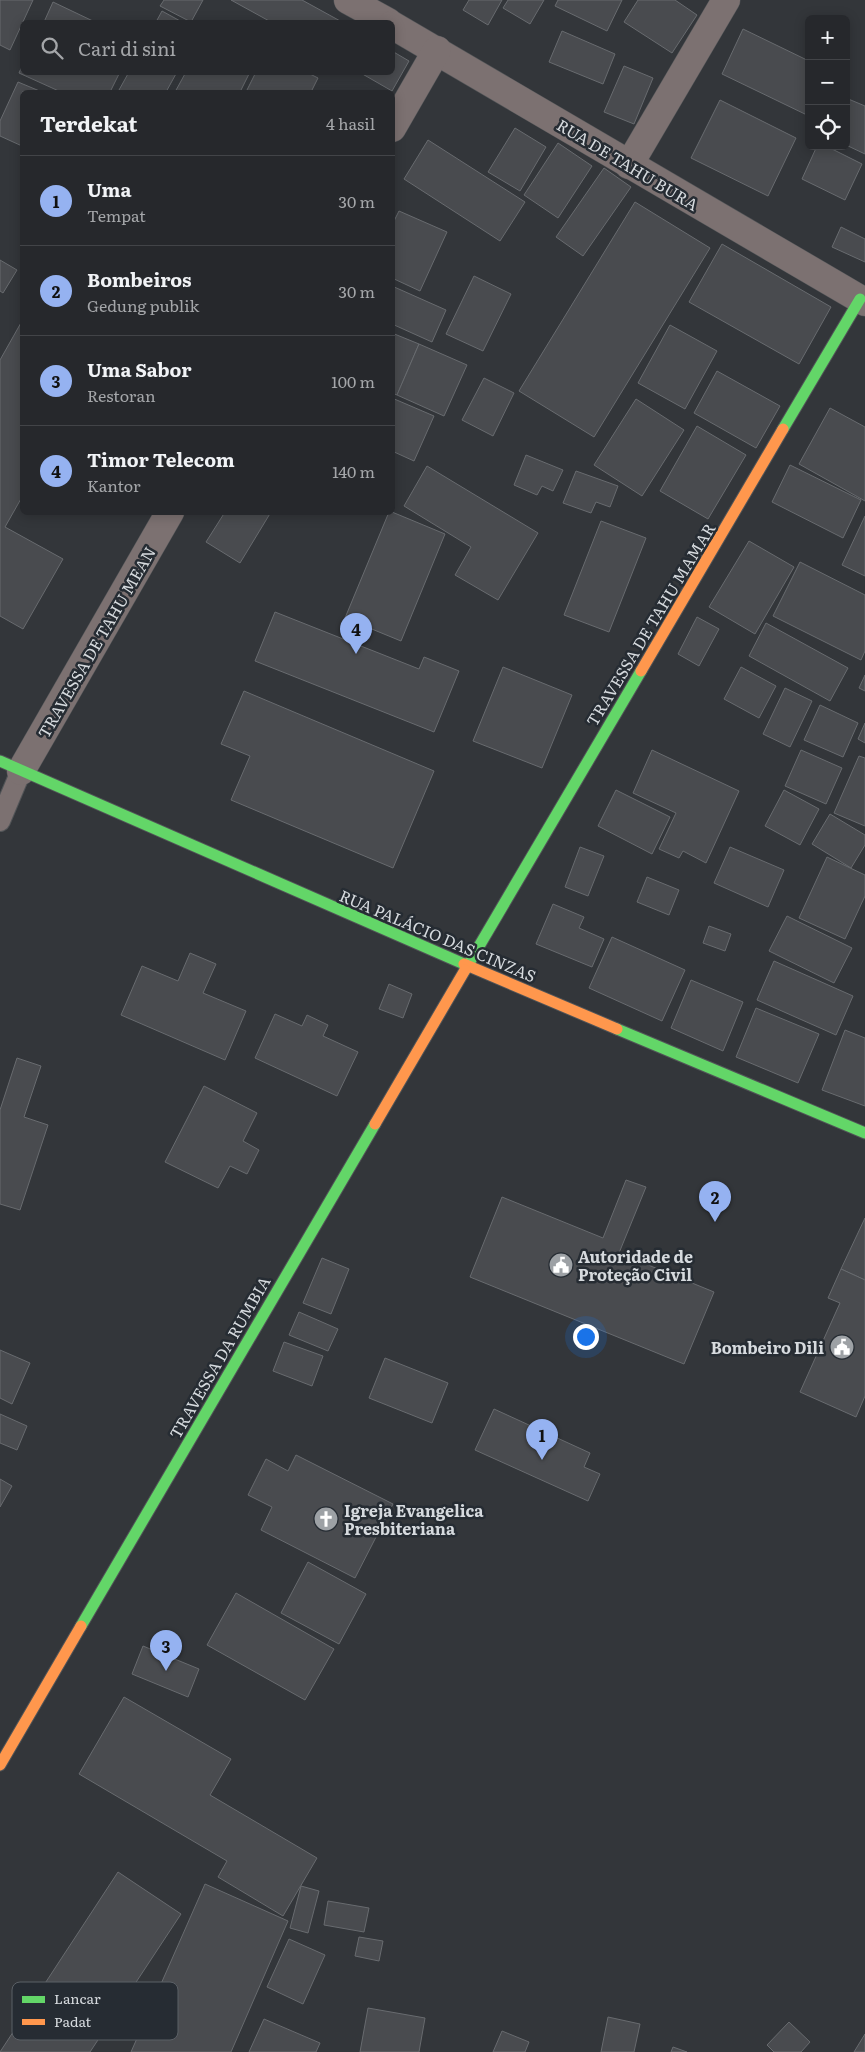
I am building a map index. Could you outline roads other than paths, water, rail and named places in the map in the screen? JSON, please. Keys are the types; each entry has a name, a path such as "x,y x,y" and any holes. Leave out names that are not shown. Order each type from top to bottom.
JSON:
{"street":[{"path":"348,0 384,20"},
{"path":"629,165 726,0"},
{"name":"RUA DE TAHU BURA","path":"395,27 863,301"},
{"path":"395,123 437,50"},
{"name":"TRAVESSA DE TAHU MAMAR","path":"467,966 863,301"},
{"name":"TRAVESSA DE TAHU MEAN","path":"11,766 168,515"},
{"name":"RUA PALÁCIO DAS CINZAS","path":"11,766 467,966 865,1133"},
{"name":"TRAVESSA DA RUMBIA","path":"0,1765 467,966"}],"lane":[{"path":"0,821 11,766"}],"place":[{"name":"Timor Telecom","path":"356,654"},
{"name":"Bombeiros","path":"715,1222"},
{"name":"Autoridade de Proteção Civil","path":"561,1265"},
{"name":"Bombeiro Dili","path":"842,1347"},
{"name":"Uma","path":"542,1460"},
{"name":"Igreja Evangelica Presbiteriana","path":"326,1519"},
{"name":"Uma Sabor","path":"166,1671"}]}
